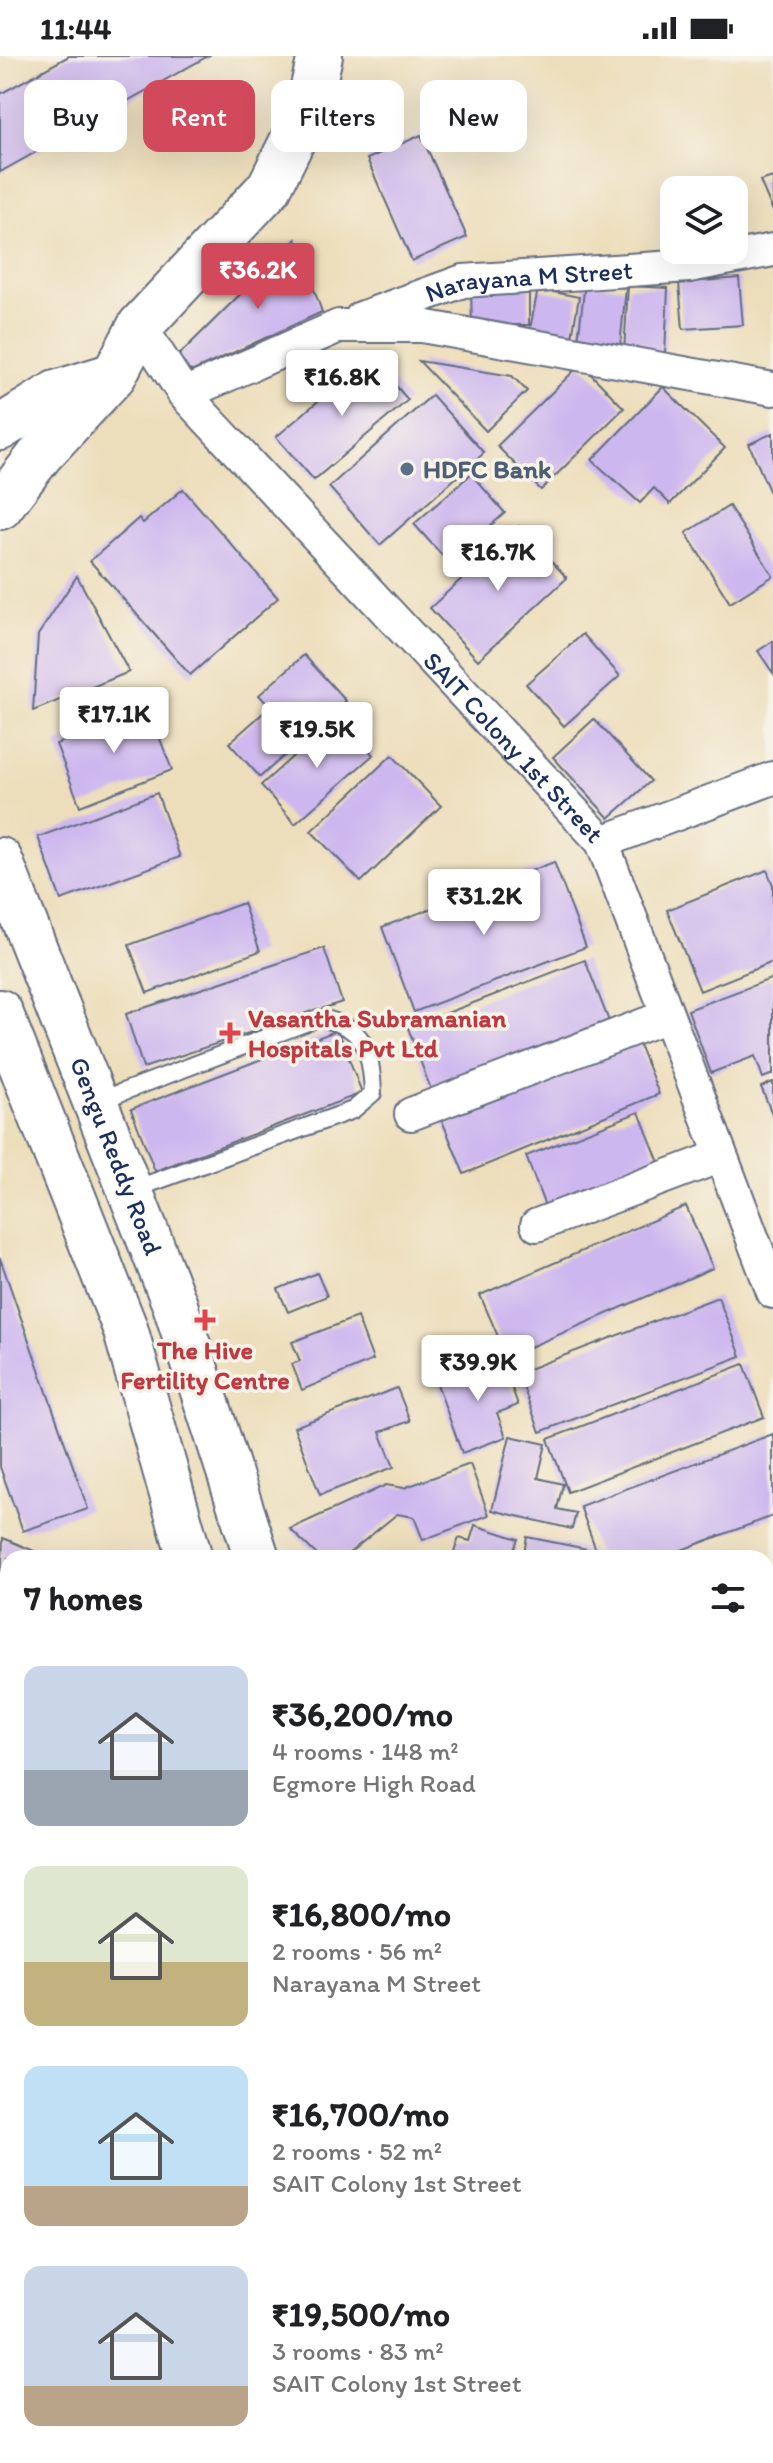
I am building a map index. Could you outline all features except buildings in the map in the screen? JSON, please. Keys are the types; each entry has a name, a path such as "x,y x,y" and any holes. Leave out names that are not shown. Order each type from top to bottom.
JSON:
{"main road":[{"path":"0,507 40,455 114,375 140,326 269,188 308,109 320,56"},
{"path":"0,428 56,393 114,375"},
{"name":"Gengu Reddy Road","path":"0,860 175,1305 255,1550"},
{"path":"0,1012 125,1328 188,1550"}],"street":[{"name":"Narayana M Street","path":"184,394 339,326 463,281 689,266 773,250"},
{"name":"SAIT Colony 1st Street","path":"140,326 184,394 602,842 773,1292"},
{"path":"339,326 422,326 773,389"},
{"path":"602,842 773,778"},
{"path":"411,1114 667,1016"},
{"path":"537,1225 721,1156"}],"lane":[{"path":"95,1102 318,1018 339,1021 361,1036 372,1065 373,1093 353,1110 130,1191"}],"place":[{"name":"HDFC Bank","path":"407,469"},
{"name":"Vasantha Subramanian Hospitals Pvt Ltd","path":"230,1033"},
{"name":"The Hive Fertility Centre","path":"205,1320"}]}
